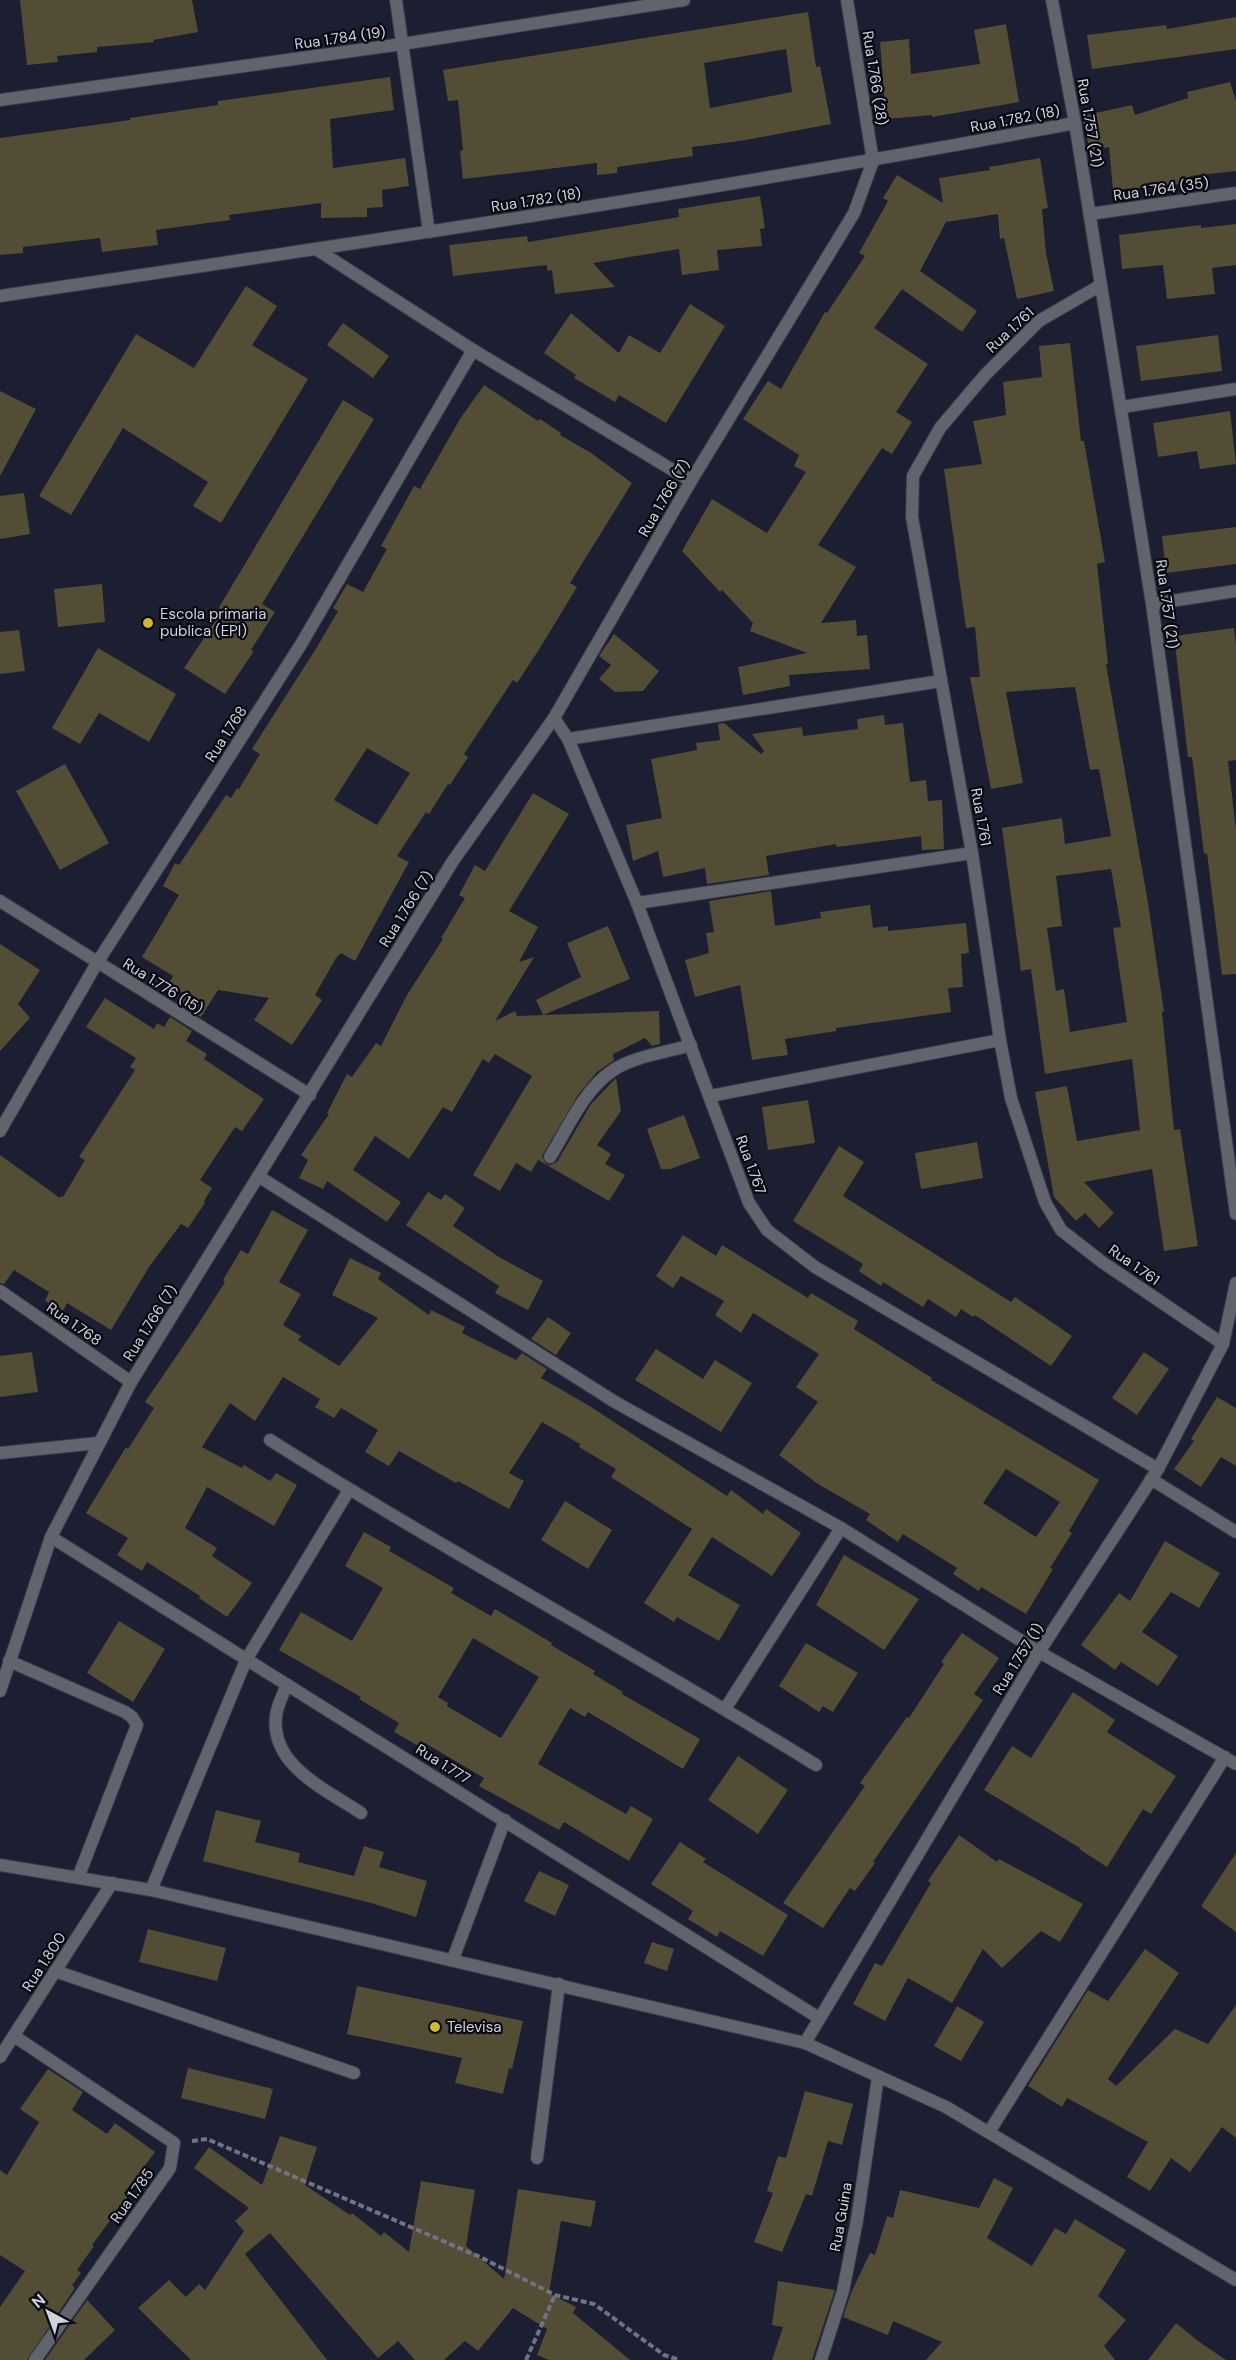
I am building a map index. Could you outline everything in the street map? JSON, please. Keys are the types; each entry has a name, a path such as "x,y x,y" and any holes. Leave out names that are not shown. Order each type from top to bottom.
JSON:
{"street":[{"path":"396,0 429,232"},
{"name":"Rua 1.784 (19)","path":"0,100 402,44 684,0"},
{"name":"Rua 1.766 (28)","path":"847,0 873,161"},
{"name":"Rua 1.757 (21)","path":"1052,0 1122,406 1152,604 1236,1214"},
{"name":"Rua 1.782 (18)","path":"0,296 429,232 873,161 1075,123"},
{"name":"Rua 1.766 (7)","path":"0,1691 51,1537 131,1382 453,861 554,718 691,481 854,213 873,161"},
{"name":"Rua 1.764 (35)","path":"1090,214 1236,193"},
{"path":"315,249 473,351 691,481"},
{"name":"Rua 1.761","path":"1101,285 1039,321 985,375 940,428 913,476 912,517 972,853 1011,1098 1045,1202 1061,1230 1102,1262 1223,1344"},
{"name":"Rua 1.768","path":"1,1127 97,963 300,646 473,351"},
{"path":"1122,406 1236,389"},
{"path":"1152,604 1236,591"},
{"path":"568,739 941,681"},
{"name":"Rua 1.767","path":"554,718 568,739 637,903 749,1203 767,1230 815,1267 1155,1474 1236,1532"},
{"path":"637,903 972,853"},
{"name":"Rua 1.776 (15)","path":"0,901 310,1095"},
{"path":"710,1096 1000,1040"},
{"path":"550,1157 592,1089 613,1070 691,1045"},
{"path":"258,1176 615,1402 841,1528 1039,1652 1236,1764"},
{"name":"Rua 1.757 (1)","path":"805,2043 1039,1652 1155,1474 1223,1344 1236,1283"},
{"name":"Rua 1.768","path":"0,1291 131,1382"},
{"path":"270,1440 349,1490 725,1708 816,1765"},
{"path":"0,1453 98,1443"},
{"path":"151,1890 246,1660 349,1490"},
{"path":"725,1708 841,1528"},
{"name":"Rua 1.777","path":"51,1537 819,2018"},
{"path":"9,1661 125,1712 137,1725 78,1878"},
{"path":"287,1685 275,1715 281,1749 296,1769 362,1813"},
{"path":"989,2132 1225,1757"},
{"path":"453,1959 505,1820"},
{"path":"0,1865 151,1890 805,2043 946,2108 1236,2280"},
{"name":"Rua 1.800","path":"0,2057 112,1883"},
{"path":"56,1971 354,2073"},
{"path":"537,2158 559,1984"},
{"path":"14,2036 174,2143"},
{"name":"Rua Guina","path":"821,2360 845,2281 857,2220 878,2077"},
{"name":"Rua 1.785","path":"35,2360 170,2168 174,2143"}],"path":[{"path":"174,2143 207,2139 480,2257 555,2295 594,2304 664,2355 680,2360"},
{"path":"526,2360 555,2295"}],"building":[{"path":"20,0 192,0 198,32 153,40 154,42 97,47 97,52 57,56 58,62 27,65"},
{"path":"808,12 816,67 820,66 831,124 740,141 692,147 693,156 617,167 617,173 597,175 597,163 463,179 460,151 463,150 458,100 448,101 443,70","holes":["786,49 792,92 710,108 704,63"]},
{"path":"1236,17 1236,49 1092,69 1087,35 1166,25 1167,29"},
{"path":"1006,24 1019,102 932,117 932,115 886,119 880,42 909,39 911,74 980,64 974,30"},
{"path":"390,77 394,110 330,119 333,168 405,158 409,186 382,190 383,207 367,208 367,217 321,218 321,203 229,215 230,220 156,230 158,245 102,252 100,238 23,247 23,253 0,255 0,138 130,120 130,118 218,105 218,101"},
{"path":"1230,82 1236,101 1236,171 1190,176 1191,183 1113,190 1109,147 1090,151 1082,116 1132,105 1135,115 1188,98 1187,92"},
{"path":"1040,158 1048,208 1042,209 1046,253 1054,291 1017,299 1004,238 1000,239 998,214 946,222 920,271 977,311 962,332 902,289 874,328 928,364 896,412 912,422 892,454 882,448 818,545 856,567 821,623 856,620 857,636 867,635 870,669 789,675 790,686 743,695 738,667 807,653 750,631 753,623 682,551 712,499 767,533 806,472 794,466 799,455 743,419 768,381 781,389 825,312 827,313 865,256 859,253 888,201 883,198 897,175 943,203 939,178 990,170 989,167"},
{"path":"760,196 765,228 760,229 762,246 717,250 719,270 682,275 679,249 593,263 615,287 555,294 552,270 547,271 547,265 453,276 449,245 527,236 528,242 679,217 678,209"},
{"path":"1236,224 1236,265 1212,268 1215,294 1167,299 1163,265 1122,269 1119,235 1201,225 1201,228"},
{"path":"246,286 277,306 252,345 308,379 221,523 193,506 208,482 123,428 71,515 39,496 136,334 194,368"},
{"path":"690,304 725,326 666,423 619,395 615,402 574,378 576,375 544,353 571,313 619,353 629,335 660,353"},
{"path":"343,323 389,356 373,378 327,345"},
{"path":"1218,335 1222,371 1141,381 1136,346"},
{"path":"1070,343 1081,441 1084,441 1105,562 1097,564 1108,664 1106,664 1148,903 1164,1012 1162,1012 1174,1130 1180,1129 1198,1246 1164,1251 1152,1169 1084,1182 1114,1213 1099,1228 1085,1213 1076,1221 1054,1197 1035,1092 1067,1086 1077,1141 1140,1130 1132,1059 1045,1074 1031,969 1021,971 1002,828 1062,818 1065,844 1111,836 1099,769 1090,770 1075,687 1006,692 1023,783 991,789 970,677 980,677 975,627 966,628 944,469 982,464 973,421 1006,415 1003,382 1042,377 1039,346","holes":["1111,869 1121,927 1113,928 1127,1022 1070,1032 1064,989 1056,991 1047,928 1062,926 1056,876"]},
{"path":"484,385 538,421 540,419 632,483 570,583 577,587 540,648 517,683 513,680 464,754 468,757 450,785 448,784 429,814 426,812 397,856 409,862 355,961 341,953 336,958 315,995 322,1000 292,1045 254,1020 269,998 218,990 201,1017 180,1004 186,995 169,983 173,976 142,957 179,895 163,886 175,863 179,865 226,795 231,798 237,788 239,789 260,754 252,749 338,611 333,608 347,584 363,592 387,549 381,546 414,486 420,489 460,419","holes":["367,748 410,773 377,825 334,800"]},
{"path":"0,391 36,409 0,476"},
{"path":"343,400 374,419 262,604 275,612 251,650 254,651 225,694 184,668 222,611 218,609"},
{"path":"1230,411 1236,464 1200,469 1197,451 1158,457 1153,423"},
{"path":"24,493 30,534 0,539 0,496"},
{"path":"1236,527 1236,564 1166,573 1162,536"},
{"path":"102,584 105,622 58,627 54,589"},
{"path":"1234,628 1236,760 1228,761 1236,830 1236,974 1222,975 1207,853 1204,854 1192,757 1188,757 1174,636"},
{"path":"19,630 25,671 0,674 0,632"},
{"path":"614,634 659,671 643,691 615,692 599,679 611,665 599,656"},
{"path":"98,648 176,694 149,742 99,713 80,744 52,728"},
{"path":"884,715 885,725 903,723 910,782 926,780 928,801 942,800 944,849 922,850 921,836 837,847 836,844 766,856 769,875 707,884 705,868 663,877 658,851 633,861 626,825 662,818 651,759 697,750 696,743 720,740 718,724 724,723 761,754 764,751 752,734 802,727 803,736 858,729 857,719"},
{"path":"65,764 109,843 60,870 16,791"},
{"path":"533,793 569,814 509,911 538,927 519,962 534,957 495,1021 515,1011 517,1016 659,1011 660,1044 652,1046 645,1038 613,1054 614,1060 596,1073 578,1095 542,1156 546,1164 557,1162 591,1104 616,1078 621,1111 597,1145 611,1154 605,1164 625,1175 609,1201 538,1160 531,1172 516,1163 500,1191 473,1175 532,1076 495,1054 489,1063 483,1059 452,1112 443,1107 409,1159 375,1136 353,1170 401,1202 387,1222 327,1181 323,1189 299,1178 308,1160 301,1155 329,1114 327,1113 347,1074 352,1077 376,1043 381,1046 407,995 443,939 441,938 465,898 459,895 475,865 485,871"},
{"path":"771,891 775,926 821,918 820,912 870,905 873,928 888,926 888,931 966,923 969,953 961,954 963,987 948,988 951,1012 836,1028 836,1031 785,1039 788,1055 752,1060 740,985 695,997 685,960 709,953 706,933 714,932 709,901"},
{"path":"608,926 630,979 543,1015 536,1000 581,977 567,943"},
{"path":"0,944 40,970 18,1004 30,1018 0,1051"},
{"path":"105,998 154,1029 157,1023 164,1027 170,1017 192,1031 186,1041 207,1054 204,1059 264,1099 242,1131 235,1127 200,1180 212,1188 205,1203 188,1228 181,1224 149,1267 111,1330 67,1303 63,1311 45,1301 49,1292 14,1270 4,1284 0,1283 0,1155 60,1198 63,1197 85,1160 79,1157 135,1070 130,1067 136,1058 86,1027"},
{"path":"808,1100 815,1143 768,1150 762,1107"},
{"path":"684,1115 700,1158 670,1169 661,1169 647,1129"},
{"path":"977,1142 983,1178 921,1189 915,1153"},
{"path":"839,1146 864,1162 843,1196 1011,1302 1015,1297 1072,1336 1051,1366 975,1315 973,1317 961,1309 956,1317 928,1299 923,1307 883,1282 881,1286 859,1271 863,1264 793,1221"},
{"path":"428,1192 441,1200 445,1194 465,1208 453,1226 499,1257 543,1281 528,1310 495,1293 499,1286 406,1225"},
{"path":"272,1210 308,1230 279,1282 301,1294 283,1325 301,1336 298,1340 339,1366 378,1318 332,1295 350,1258 381,1273 378,1279 429,1315 431,1310 465,1327 462,1333 516,1360 522,1353 547,1369 541,1378 588,1405 727,1496 731,1490 763,1514 766,1509 801,1533 772,1576 712,1537 688,1575 740,1605 719,1641 677,1617 674,1622 644,1603 692,1529 611,1477 616,1469 579,1447 580,1444 542,1422 509,1473 524,1481 509,1509 399,1451 389,1466 365,1452 378,1430 341,1408 334,1418 315,1407 320,1399 283,1377 255,1421 230,1403 202,1447 242,1468 244,1465 270,1481 276,1473 297,1485 274,1526 207,1487 185,1528 217,1548 212,1556 252,1583 227,1617 199,1598 200,1596 147,1562 142,1571 117,1555 128,1538 86,1513 126,1447 128,1449 154,1408 145,1402 225,1282 223,1280 241,1250 248,1254"},
{"path":"683,1235 716,1256 722,1245 808,1298 811,1293 858,1321 854,1329 932,1378 931,1380 1099,1480 1069,1531 1072,1533 1050,1568 1053,1569 1026,1614 981,1587 979,1591 953,1574 957,1568 903,1534 898,1542 866,1520 870,1514 818,1484 779,1455 818,1402 796,1387 819,1354 753,1313 741,1333 715,1315 724,1301 681,1276 673,1288 656,1276","holes":["1006,1469 1060,1502 1036,1537 983,1503"]},
{"path":"548,1317 571,1333 556,1355 531,1339"},
{"path":"656,1349 703,1379 715,1360 752,1383 721,1432 635,1380"},
{"path":"32,1352 38,1392 0,1397 0,1356"},
{"path":"1144,1352 1169,1369 1137,1415 1112,1398"},
{"path":"1217,1397 1236,1408 1236,1466 1221,1457 1201,1487 1174,1469 1194,1441 1191,1439"},
{"path":"565,1501 612,1530 588,1569 541,1540"},
{"path":"364,1532 391,1547 389,1551 454,1588 451,1593 491,1616 495,1609 595,1671 593,1674 623,1692 622,1694 700,1739 683,1769 588,1712 585,1717 570,1708 538,1764 626,1814 631,1806 653,1819 629,1861 564,1822 559,1830 479,1786 484,1778 425,1743 422,1748 394,1732 399,1723 359,1699 361,1697 279,1650 301,1612 352,1641 383,1588 345,1566","holes":["473,1638 539,1677 501,1738 447,1706 448,1703 438,1697"]},
{"path":"1165,1541 1220,1573 1199,1608 1171,1592 1142,1632 1178,1656 1158,1686 1121,1662 1115,1670 1081,1645 1119,1593 1130,1601"},
{"path":"844,1555 919,1599 884,1650 816,1605"},
{"path":"119,1621 165,1649 133,1702 87,1673"},
{"path":"962,1633 999,1658 974,1694 983,1700 873,1862 875,1863 855,1891 850,1888 823,1928 783,1903 865,1786 860,1783 907,1717 909,1718 944,1664 941,1662"},
{"path":"806,1643 858,1673 833,1712 823,1706 819,1712 779,1686"},
{"path":"1073,1692 1115,1720 1107,1732 1176,1776 1151,1814 1143,1809 1107,1867 984,1790 1012,1746 1031,1758"},
{"path":"738,1756 788,1790 758,1834 708,1800"},
{"path":"216,1810 261,1821 255,1842 300,1853 298,1862 354,1876 364,1846 384,1852 379,1867 427,1881 416,1917 371,1903 203,1861"},
{"path":"959,1835 997,1862 999,1859 1083,1904 1060,1942 1041,1931 1002,1968 983,1949 952,2003 908,1978 885,2021 853,2004 875,1963 882,1966 931,1883 928,1881"},
{"path":"680,1842 706,1859 703,1862 788,1915 763,1956 720,1931 717,1937 688,1919 693,1911 651,1884"},
{"path":"1236,1853 1236,1932 1201,1906"},
{"path":"539,1871 569,1885 555,1916 524,1901"},
{"path":"148,1929 226,1948 217,1981 139,1962"},
{"path":"652,1942 674,1949 667,1971 644,1963"},
{"path":"1145,1949 1179,1973 1108,2079 1116,2086 1175,2029 1208,2044 1236,2005 1236,2138 1222,2127 1190,2172 1171,2158 1150,2191 1127,2177 1148,2142 1067,2098 1062,2107 1028,2086 1088,1990 1108,2001"},
{"name":"Televisa","path":"357,1986 523,2021 512,2069 509,2068 503,2094 455,2083 462,2058 347,2034"},
{"path":"957,2006 984,2022 961,2061 934,2046"},
{"path":"188,2068 273,2089 265,2119 181,2098"},
{"path":"48,2069 83,2092 72,2110 107,2134 115,2123 155,2152 124,2193 128,2196 92,2245 94,2246 77,2270 81,2273 72,2285 75,2288 27,2360 0,2360 0,2307 25,2271 0,2255 0,2170 7,2175 39,2122 20,2109"},
{"path":"805,2091 853,2104 842,2145 828,2141 812,2196 806,2194 782,2252 754,2242 773,2193 767,2191 778,2156 786,2158"},
{"path":"280,2136 317,2147 305,2185 350,2215 352,2213 381,2236 384,2232 409,2252 421,2181 475,2190 466,2246 504,2279 518,2189 596,2201 591,2227 561,2221 549,2293 576,2307 573,2313 630,2360 549,2360 537,2355 547,2329 513,2308 478,2351 465,2341 444,2360 415,2360 398,2341 378,2358 270,2233 245,2254 327,2360 191,2360 138,2308 169,2280 186,2297 199,2284 205,2290 244,2231 235,2221 249,2208 194,2168 209,2147 262,2185"},
{"path":"994,2178 1013,2188 987,2238 1032,2266 1055,2228 1066,2234 1075,2219 1126,2250 1098,2296 1126,2320 1104,2346 1115,2360 926,2360 942,2342 893,2321 888,2335 843,2317 851,2293 870,2253 875,2255 887,2216 893,2218 900,2190 979,2208"},
{"path":"778,2281 835,2290 812,2360 772,2360 783,2327 772,2325"},
{"path":"87,2300 115,2330 84,2360 45,2360"},
{"path":"1176,2323 1198,2341 1226,2360 1148,2360"}],"place":[{"name":"Escola primaria publica (EPI)","path":"148,623"},
{"name":"Televisa","path":"435,2027"}]}
